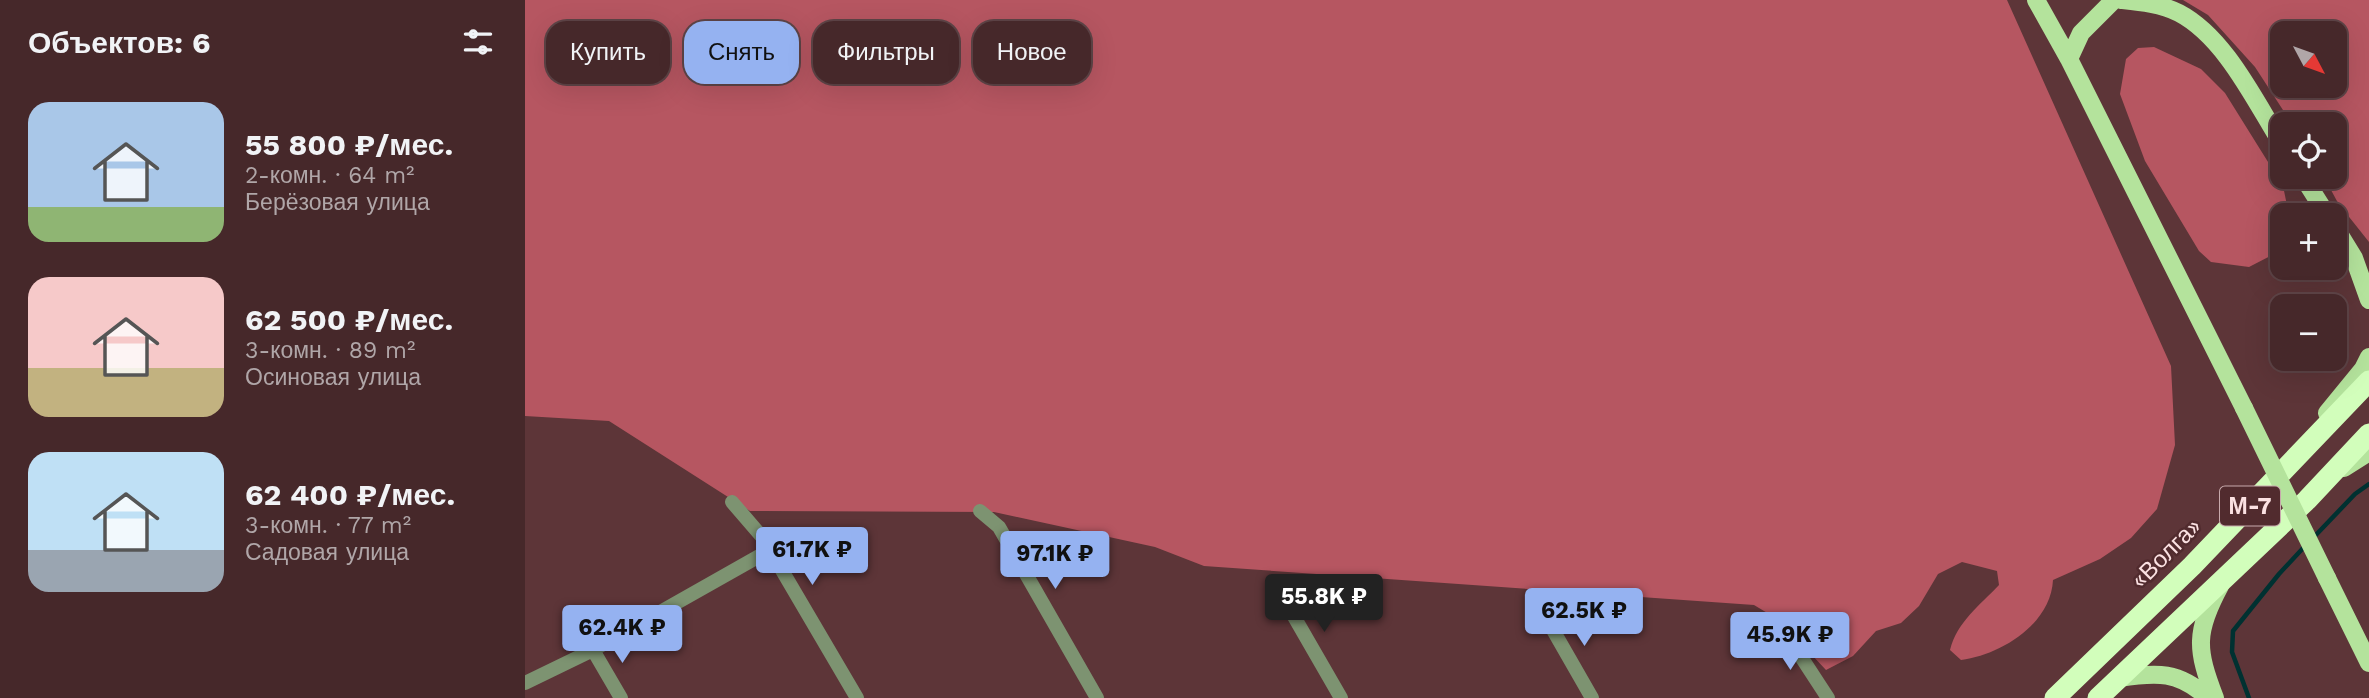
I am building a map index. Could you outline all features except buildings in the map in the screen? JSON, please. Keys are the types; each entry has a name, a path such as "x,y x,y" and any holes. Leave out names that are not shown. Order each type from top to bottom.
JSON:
{"highway":[{"name":"«Волга»","path":"2055,698 2192,566 2369,381"},
{"name":"М-7","path":"2098,698 2334,472 2369,434"}],"main road":[{"path":"2036,0 2069,59 2369,663"},
{"path":"2069,59 2081,33 2114,0"},
{"path":"2121,0 2162,7 2179,13 2201,30 2227,57 2270,125"},
{"path":"2347,247 2354,258 2369,300"},
{"path":"2354,258 2369,273"},
{"path":"2309,445 2324,416 2363,369 2369,357"},
{"path":"2334,472 2363,456 2369,446"},
{"path":"2215,698 2203,664 2200,639 2207,613 2224,579"},
{"path":"2119,678 2162,674 2178,677 2196,687 2208,698"}],"street":[{"path":"732,502 770,550 857,698"},
{"path":"980,511 999,527 1097,698"},
{"path":"525,683 593,650 770,550"},
{"path":"1277,587 1341,698"},
{"path":"1545,616 1592,698"},
{"path":"1780,626 1828,698"},
{"path":"593,650 621,698"}],"shaded area":[{"path":"525,0 2007,0 2171,366 2175,445 2157,509 2131,538 2100,559 2053,580 2050,596 2043,610 2021,635 1992,652 1976,657 1961,660 1950,650 1964,622 1999,585 1997,571 1962,562 1938,574 1919,606 1901,623 1876,631 1853,656 1826,670 1779,620 1754,605 1204,566 1155,547 994,512 750,511 609,421 525,416"},
{"path":"2183,0 2369,0 2369,242 2347,214 2347,203 2338,203 2330,189 2347,189 2347,112 2284,112 2275,98 2347,98 2347,21 2270,21 2270,90 2255,67 2208,15"},
{"path":"2154,47 2201,69 2225,93 2270,165 2270,189 2284,189 2287,203 2270,203 2270,256 2249,267 2211,262 2199,251 2145,161 2120,94 2126,59 2138,48"}],"waterway":[{"path":"2313,538 2355,494 2369,484"},
{"path":"2249,698 2232,652 2233,631 2305,546"}]}
